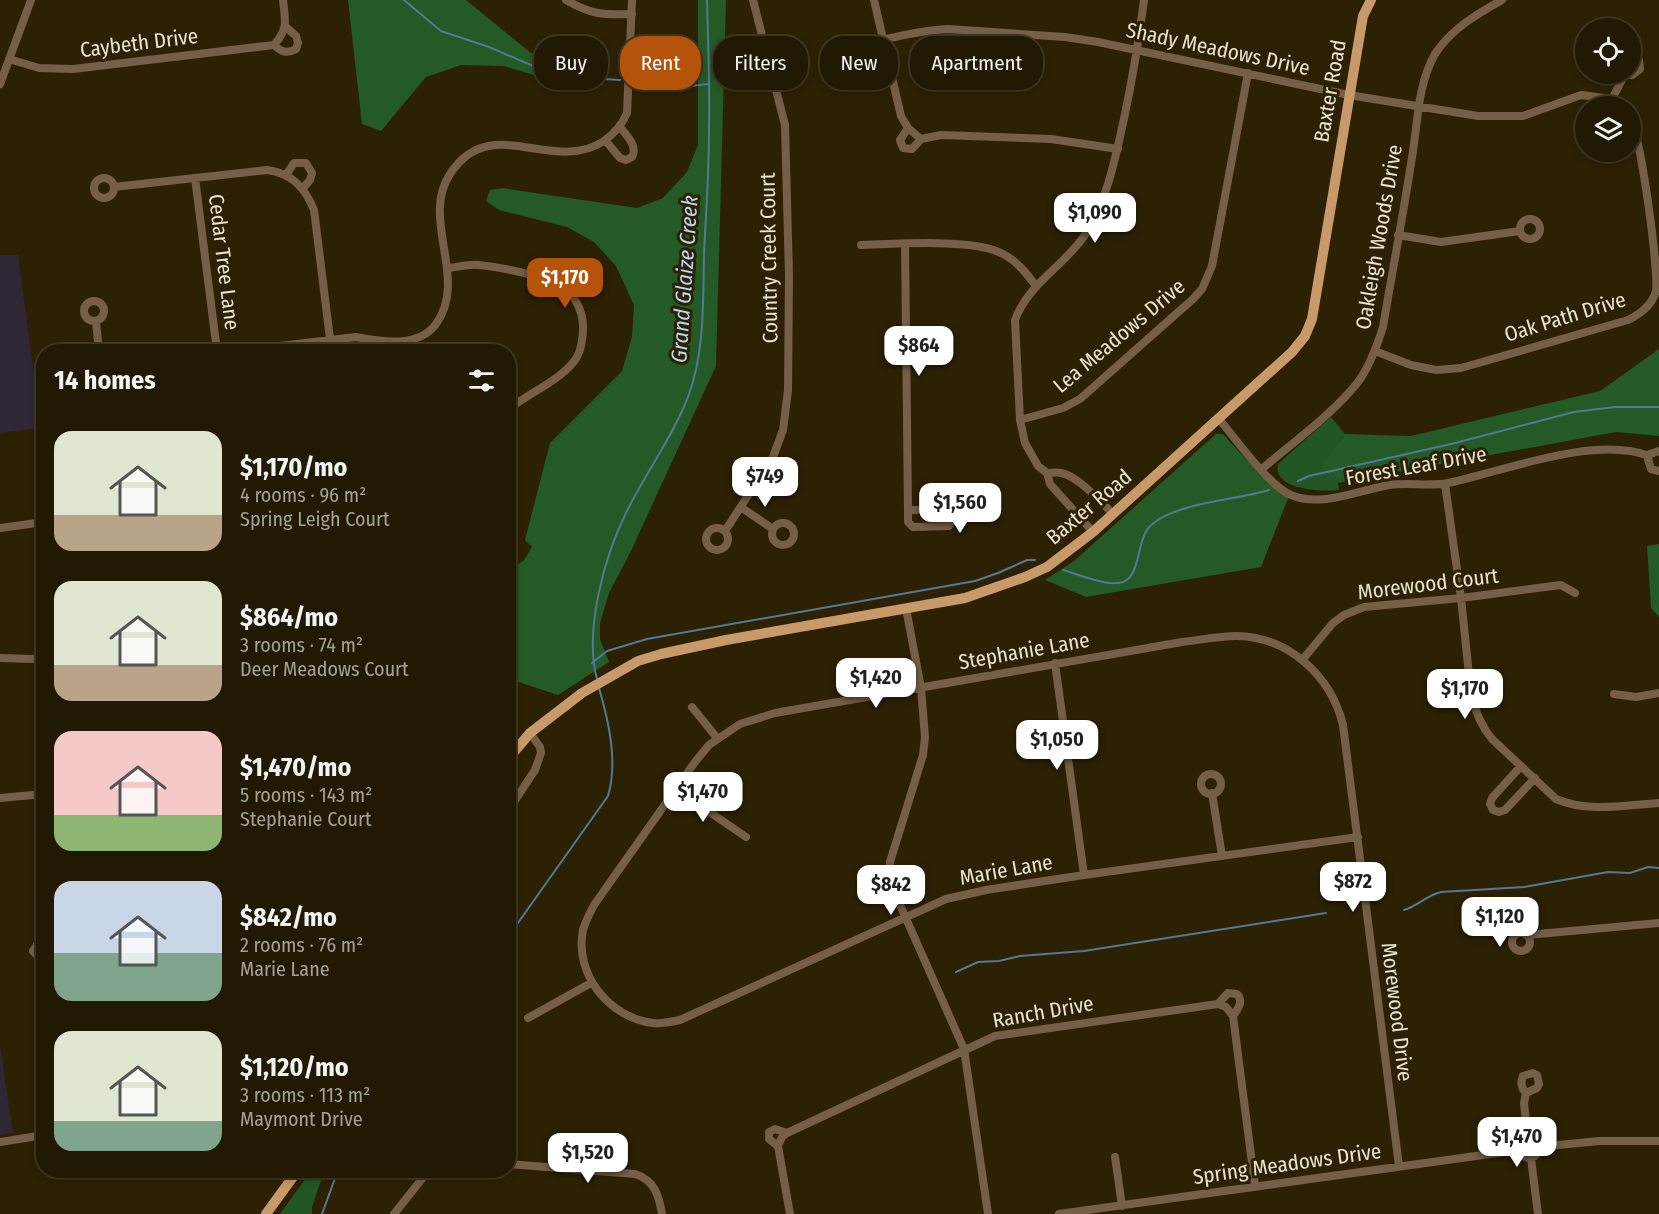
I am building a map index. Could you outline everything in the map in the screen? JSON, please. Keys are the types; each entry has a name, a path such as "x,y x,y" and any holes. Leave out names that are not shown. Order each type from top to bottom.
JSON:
{"main road":[{"name":"Baxter Road","path":"516,750 530,733 582,693 638,662 661,654 965,598 1047,567 1093,532 1292,352 1305,336 1312,319 1363,16 1371,0"},
{"path":"266,1214 292,1178"}],"street":[{"path":"0,84 31,0"},
{"name":"Caybeth Drive","path":"9,60 39,68 73,69 274,45 283,52 290,52 296,49 298,43 296,36 286,27 283,0"},
{"path":"566,0 588,12 632,14"},
{"path":"291,344 356,337 375,341 402,341 426,335 434,327 445,309 448,298 441,194 450,173 464,156 479,147 509,144 550,151 582,151 596,146 620,127 627,114 628,104 632,0"},
{"name":"Country Creek Court","path":"725,531 773,457 785,418 788,390 789,275 785,125 753,0"},
{"path":"874,0 883,36"},
{"path":"1093,532 1050,484 1047,473 1030,455 1020,420 1015,320 1019,309 1036,286 1084,236 1101,205 1118,149 1138,51 1144,0"},
{"name":"Oakleigh Woods Drive","path":"1262,469 1351,389 1363,374 1375,351 1383,327 1413,151 1418,106 1428,69 1436,53 1454,32 1473,17 1502,0"},
{"path":"274,45 282,37 286,27"},
{"name":"Shady Meadows Drive","path":"898,36 948,29 1065,37 1349,95 1478,116 1523,116 1575,97"},
{"name":"Lea Meadows Drive","path":"1020,420 1064,408 1080,399 1202,289 1212,266 1248,73"},
{"path":"895,90 901,116 914,134 1050,139 1118,149"},
{"path":"605,140 620,158 626,160 632,158 633,146 620,127"},
{"name":"Oak Path Drive","path":"1375,351 1411,365 1436,370 1461,368 1628,320 1639,314 1649,305 1655,292 1657,279 1641,156"},
{"path":"286,175 294,163 306,163 312,172 310,180 303,188"},
{"path":"114,187 267,170 286,175 303,188 314,210 330,339"},
{"name":"Cedar Tree Lane","path":"195,178 216,344"},
{"path":"1398,236 1441,242 1520,231"},
{"path":"905,244 908,522 913,527 947,527 952,521 952,514 945,510 908,510"},
{"path":"861,245 977,245 992,249 1012,259 1036,286"},
{"path":"447,268 478,265 518,272 564,287 576,302 581,312 583,334 577,357 559,375 516,405"},
{"path":"96,322 98,344"},
{"name":"Forest Leaf Drive","path":"1219,419 1275,483 1290,495 1332,499 1390,485 1445,484 1568,453 1634,450 1649,456"},
{"path":"1659,451 1649,456 1649,466 1654,471 1659,471"},
{"path":"1047,473 1062,473 1071,477 1113,514"},
{"path":"1445,484 1474,706 1488,734 1556,799 1575,807 1659,803"},
{"path":"742,508 773,529"},
{"path":"0,528 36,523"},
{"name":"Morewood Court","path":"1303,659 1334,623 1354,610 1364,607 1461,598 1561,585 1575,593"},
{"path":"906,608 921,688 925,728 922,755 890,862 890,873 905,916 964,1049 988,1214"},
{"name":"Stephanie Lane","path":"591,982 583,952 583,931 594,905 694,762 717,738 740,724 775,713 1182,642 1239,636 1274,643 1303,659"},
{"path":"0,658 36,659"},
{"name":"Morewood Drive","path":"1303,659 1333,695 1343,725 1399,1166"},
{"path":"1055,663 1084,875"},
{"path":"1614,694 1636,698 1659,693"},
{"path":"692,707 717,738"},
{"path":"516,798 538,763 540,747 530,733"},
{"path":"1521,766 1492,798 1490,804 1493,810 1499,812 1505,810 1535,778"},
{"path":"676,789 746,837"},
{"path":"1212,793 1222,856"},
{"path":"0,798 36,795"},
{"name":"Marie Lane","path":"591,982 607,1002 627,1014 651,1023 680,1020 905,916 956,896 1084,875 1358,837"},
{"path":"1527,935 1659,923"},
{"path":"528,1018 591,982"},
{"name":"Ranch Drive","path":"778,1146 779,1141 787,1133 995,1036 1218,1004 1228,993 1237,994 1240,998 1240,1004 1233,1016"},
{"path":"1218,1004 1226,1007 1233,1016 1255,1186"},
{"path":"1527,1093 1524,1103 1528,1139"},
{"path":"787,1133 775,1128 769,1132 770,1139 778,1146 790,1214"},
{"path":"0,1142 36,1136"},
{"path":"1528,1139 1533,1140 1538,1148 1537,1153 1531,1158"},
{"path":"1528,1139 1521,1144 1520,1150 1522,1155 1531,1158"},
{"path":"1538,1148 1599,1141 1659,1141"},
{"name":"Spring Meadows Drive","path":"1059,1214 1520,1150"},
{"path":"1115,1157 1122,1206"},
{"path":"1531,1158 1538,1214"},
{"path":"516,1165 635,1174 649,1180 656,1192 662,1214"},
{"path":"394,1214 423,1178"}],"shaded area":[{"path":"0,255 18,255 36,390 36,429 0,433"},
{"path":"0,1046 13,1133 0,1135"}],"green space":[{"path":"348,0 466,0 534,54 534,75 504,66 461,65 426,77 381,131 362,124"},
{"path":"698,0 726,0 725,36 713,36 713,90 724,90 716,366 630,553 609,593 600,623 600,639 609,662 558,695 516,681 516,566 524,560 532,547 525,540 550,443 622,371 632,337 634,305 616,266 594,242 567,227 499,210 486,201 490,190 502,188 637,208 663,198 687,172 698,145 701,36 698,36"},
{"path":"1659,349 1659,436 1616,432 1338,483 1321,468 1345,434 1411,436 1600,391"},
{"path":"1331,417 1345,434 1322,468 1338,483 1339,490 1311,490 1290,484 1278,473 1278,464"},
{"path":"1216,434 1223,434 1261,476 1289,496 1261,567 1086,597 1045,580 1074,561"},
{"path":"1659,544 1659,617 1651,608 1647,546"},
{"path":"306,1178 321,1180 312,1214 280,1214"}],"waterway":[{"path":"404,0 441,31 489,47 547,72 572,77 620,80"},
{"name":"Grand Glaize Creek","path":"597,679 593,639 595,617 598,595 610,551 641,484 682,412 698,362 703,308 708,162 707,0"},
{"path":"701,85 707,84"},
{"path":"1298,481 1309,476 1451,444 1574,412 1615,407 1659,407"},
{"path":"1063,570 1106,582 1122,582 1128,579 1133,572 1144,535 1149,527 1166,515 1194,506 1269,490"},
{"path":"592,663 607,651 647,639 975,581 1027,560 1035,560"},
{"name":"Grand Glaize Creek","path":"516,926 608,796 612,770 611,742 599,688"},
{"path":"1404,910 1441,892 1524,887 1608,872 1630,873 1648,867 1659,868"},
{"path":"956,972 978,962 1084,951 1326,913"},
{"name":"Grand Glaize Creek","path":"322,1214 335,1178"}]}
